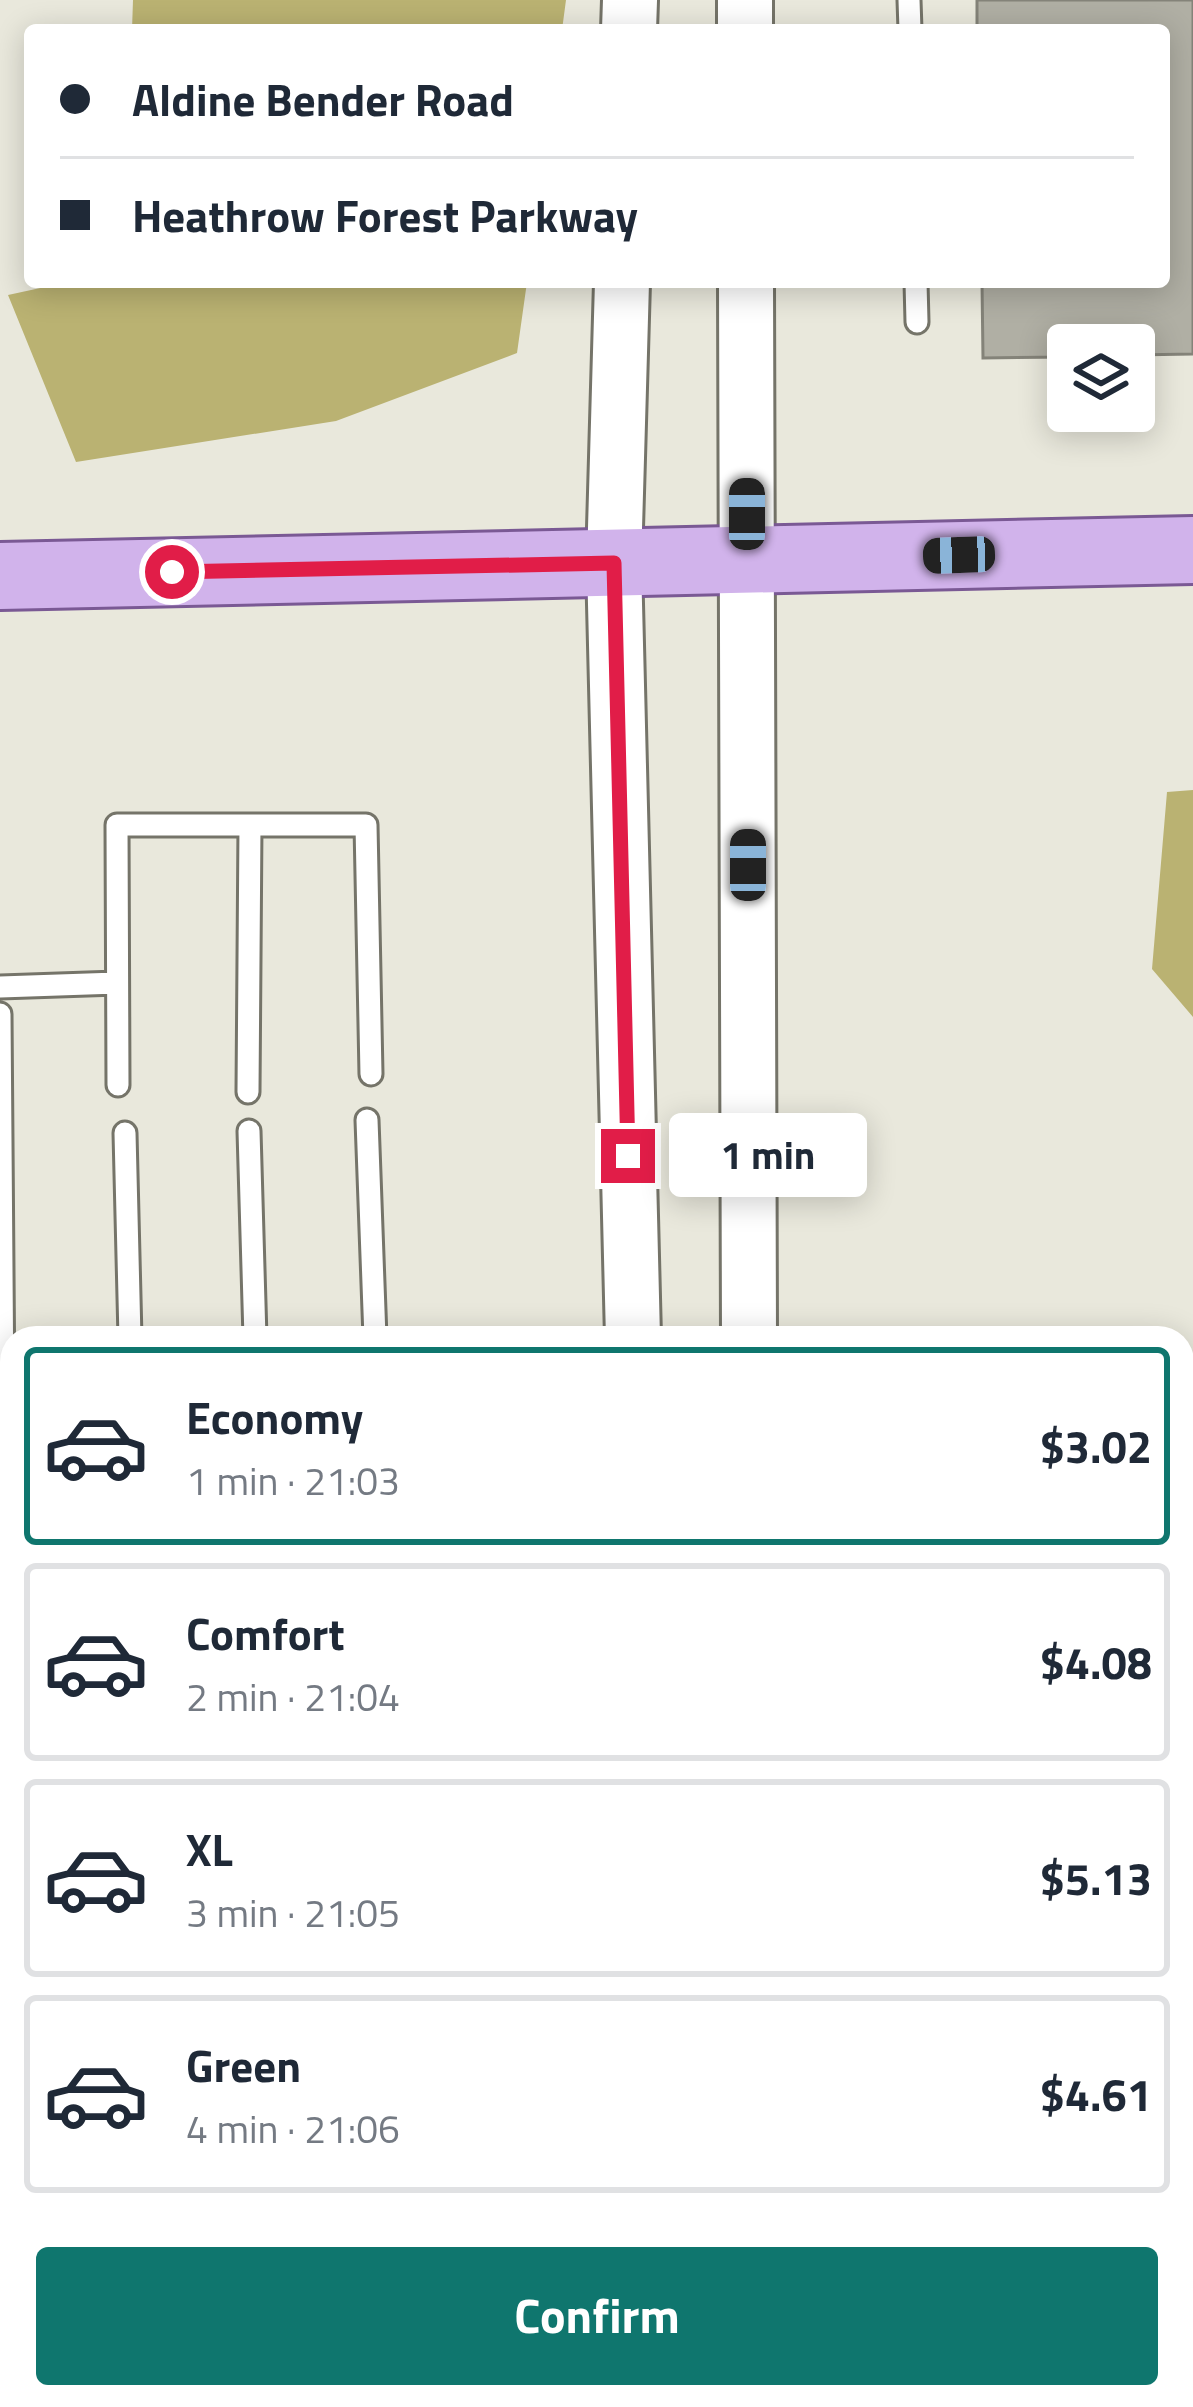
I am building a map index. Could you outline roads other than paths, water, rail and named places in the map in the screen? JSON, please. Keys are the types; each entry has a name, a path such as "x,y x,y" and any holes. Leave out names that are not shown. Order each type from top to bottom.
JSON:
{"main road":[{"path":"0,575 1193,550"}],"street":[{"path":"622,288 614,563 633,1326"},
{"path":"746,288 748,1326"}],"lane":[{"path":"916,288 917,322"},
{"path":"118,1084 117,825 366,825 371,1074"},
{"path":"248,1092 250,825"},
{"path":"0,987 117,982"},
{"path":"0,1014 5,1326"},
{"path":"367,1120 375,1326"},
{"path":"249,1131 256,1326"},
{"path":"125,1133 130,1326"}]}
